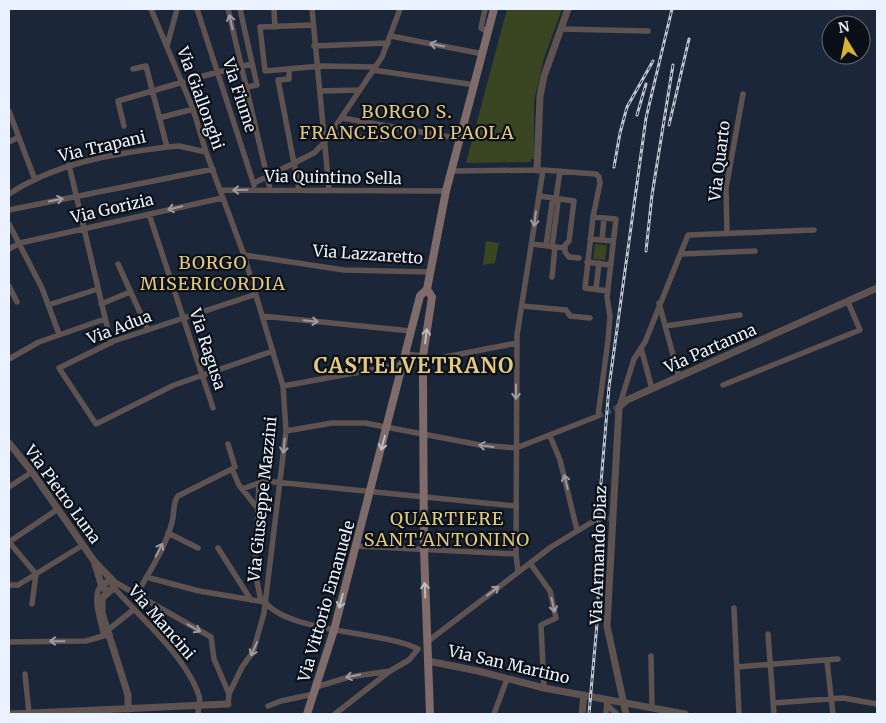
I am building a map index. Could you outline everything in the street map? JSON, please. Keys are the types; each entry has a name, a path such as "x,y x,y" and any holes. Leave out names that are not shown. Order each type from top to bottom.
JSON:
{"main road":[{"path":"430,714 424,550 423,384 423,358 432,297 428,290 446,191 453,171 494,9"},
{"name":"Via Vittorio Emanuele","path":"307,714 334,630 421,295 428,290"}],"street":[{"name":"Via Giallonghi","path":"151,9 194,109 222,198"},
{"path":"167,46 177,9"},
{"name":"Via Fiume","path":"197,9 255,186"},
{"path":"228,9 270,189"},
{"path":"240,9 257,85 246,87"},
{"path":"274,9 275,26"},
{"path":"312,9 316,68 320,90 329,189"},
{"path":"255,186 267,176 314,153 331,135 374,69 392,36 400,9"},
{"path":"485,9 481,28 488,32"},
{"path":"518,572 516,554 517,343 539,196 540,96 544,76 568,9"},
{"path":"312,25 260,27 266,71 316,68 374,69 474,85"},
{"path":"561,29 648,31"},
{"path":"392,36 483,54"},
{"path":"314,46 388,43"},
{"path":"203,76 251,64"},
{"path":"133,69 146,66 166,147"},
{"path":"289,70 289,78 278,80 299,189"},
{"path":"124,126 118,101 183,82"},
{"path":"320,90 360,90"},
{"name":"Via Quarto","path":"727,233 726,188 742,94"},
{"path":"159,118 194,109"},
{"path":"9,111 34,180"},
{"path":"342,118 461,139"},
{"path":"331,135 384,140"},
{"path":"9,142 19,137"},
{"name":"Via Trapani","path":"9,194 34,180 69,165 117,154 179,146 206,152"},
{"path":"69,165 111,343"},
{"path":"9,210 213,169"},
{"path":"453,171 540,170 596,174 599,177 585,288 608,290"},
{"path":"552,276 551,247 558,202 556,198 560,171"},
{"name":"Via Quintino Sella","path":"220,190 255,186 270,189 446,191"},
{"path":"539,196 574,201 569,241 565,252 569,257 579,258"},
{"name":"Via Gorizia","path":"9,249 20,243 222,198"},
{"name":"Via Giuseppe Mazzini","path":"222,198 244,255 283,386 286,431 281,482 263,602 264,613 253,652 242,667 229,694"},
{"name":"Via Ragusa","path":"149,214 213,408"},
{"path":"286,431 348,422 387,427 480,445 516,448 598,416 610,316 608,290 616,219 594,215"},
{"path":"602,240 604,218"},
{"path":"9,224 20,243 48,304 58,334"},
{"path":"619,407 634,359 641,348 688,235 814,230"},
{"path":"590,239 613,241"},
{"path":"532,244 565,248"},
{"path":"681,254 755,251"},
{"name":"Via Lazzaretto","path":"244,255 344,270 431,272"},
{"path":"588,262 611,265"},
{"path":"118,264 148,330"},
{"path":"596,289 599,264"},
{"path":"9,286 17,302"},
{"name":"Via Partanna","path":"619,407 627,400 877,288"},
{"path":"48,304 98,289"},
{"path":"101,304 130,292"},
{"name":"Via Adua","path":"203,375 174,385 96,424 59,368 111,343 256,294"},
{"path":"723,385 860,330 848,302"},
{"path":"659,303 679,377"},
{"path":"522,306 566,310 570,316 590,318"},
{"path":"666,326 740,314"},
{"path":"262,316 411,331"},
{"path":"9,359 39,342 58,334 105,319"},
{"path":"406,354 423,358 517,343"},
{"path":"641,348 652,389"},
{"path":"203,375 273,351"},
{"path":"283,386 404,364"},
{"name":"Via Armando Diaz","path":"619,407 611,518 607,626 626,714"},
{"path":"550,436 560,460 577,530"},
{"name":"Via Pietro Luna","path":"9,443 58,509 109,586"},
{"path":"137,594 168,533 172,522 174,501 183,492 235,467 228,444"},
{"path":"232,469 242,489 258,509"},
{"path":"9,487 32,472"},
{"path":"242,489 259,483 281,482 425,499 516,506"},
{"path":"259,483 255,572 263,602"},
{"path":"32,604 36,574 9,542 58,509"},
{"path":"146,577 199,591 263,602 270,608 292,618 334,630 408,645 418,649 427,649 518,572 577,530 597,519"},
{"path":"168,533 198,548"},
{"path":"9,585 18,585 83,545"},
{"path":"356,546 516,554"},
{"path":"218,548 251,600"},
{"path":"530,563 550,591 556,618 541,625 544,688"},
{"path":"107,633 101,605 102,598 109,586"},
{"path":"10,714 127,712 198,704 228,704 229,694 214,659 211,637 128,589 109,586 96,595 128,695 127,712"},
{"name":"Via Mancini","path":"109,586 175,655 196,690 200,702 198,704 198,714"},
{"path":"734,608 739,714"},
{"path":"9,642 86,642 107,633 133,610"},
{"path":"768,634 774,714"},
{"path":"335,714 390,671 409,660 418,649"},
{"name":"Via San Martino","path":"427,649 507,678 544,688 584,695 607,702 624,702 666,712 685,714"},
{"path":"651,656 652,708"},
{"path":"737,667 770,666 838,659"},
{"path":"827,660 833,714"},
{"path":"268,706 315,691 348,677 385,670 390,671"},
{"path":"25,674 29,713"},
{"path":"494,714 507,678"},
{"path":"582,714 584,695"},
{"path":"773,703 831,698 857,699 877,704"},
{"path":"606,714 607,702"},
{"path":"607,702 617,714"}],"green space":[{"path":"507,9 562,9 544,58 534,101 534,159 531,159 531,162 466,163"},
{"path":"486,241 499,243 495,263 483,265"},
{"path":"595,244 607,245 605,260 593,259"}],"tunnel":[{"path":"598,416 619,407"},
{"path":"597,519 609,518"}],"railway":[{"path":"589,714 598,612 599,507 609,387 646,118 672,9"},
{"path":"669,125 689,39"},
{"path":"614,167 627,107 653,61"},
{"path":"646,251 652,195 673,65"},
{"path":"637,115 646,84"}],"district":[{"name":"BORGO S. FRANCESCO DI PAOLA","path":"407,121"},
{"name":"BORGO MISERICORDIA","path":"213,272"},
{"name":"CASTELVETRANO","path":"414,365"},
{"name":"QUARTIERE SANT'ANTONINO","path":"447,528"}]}
